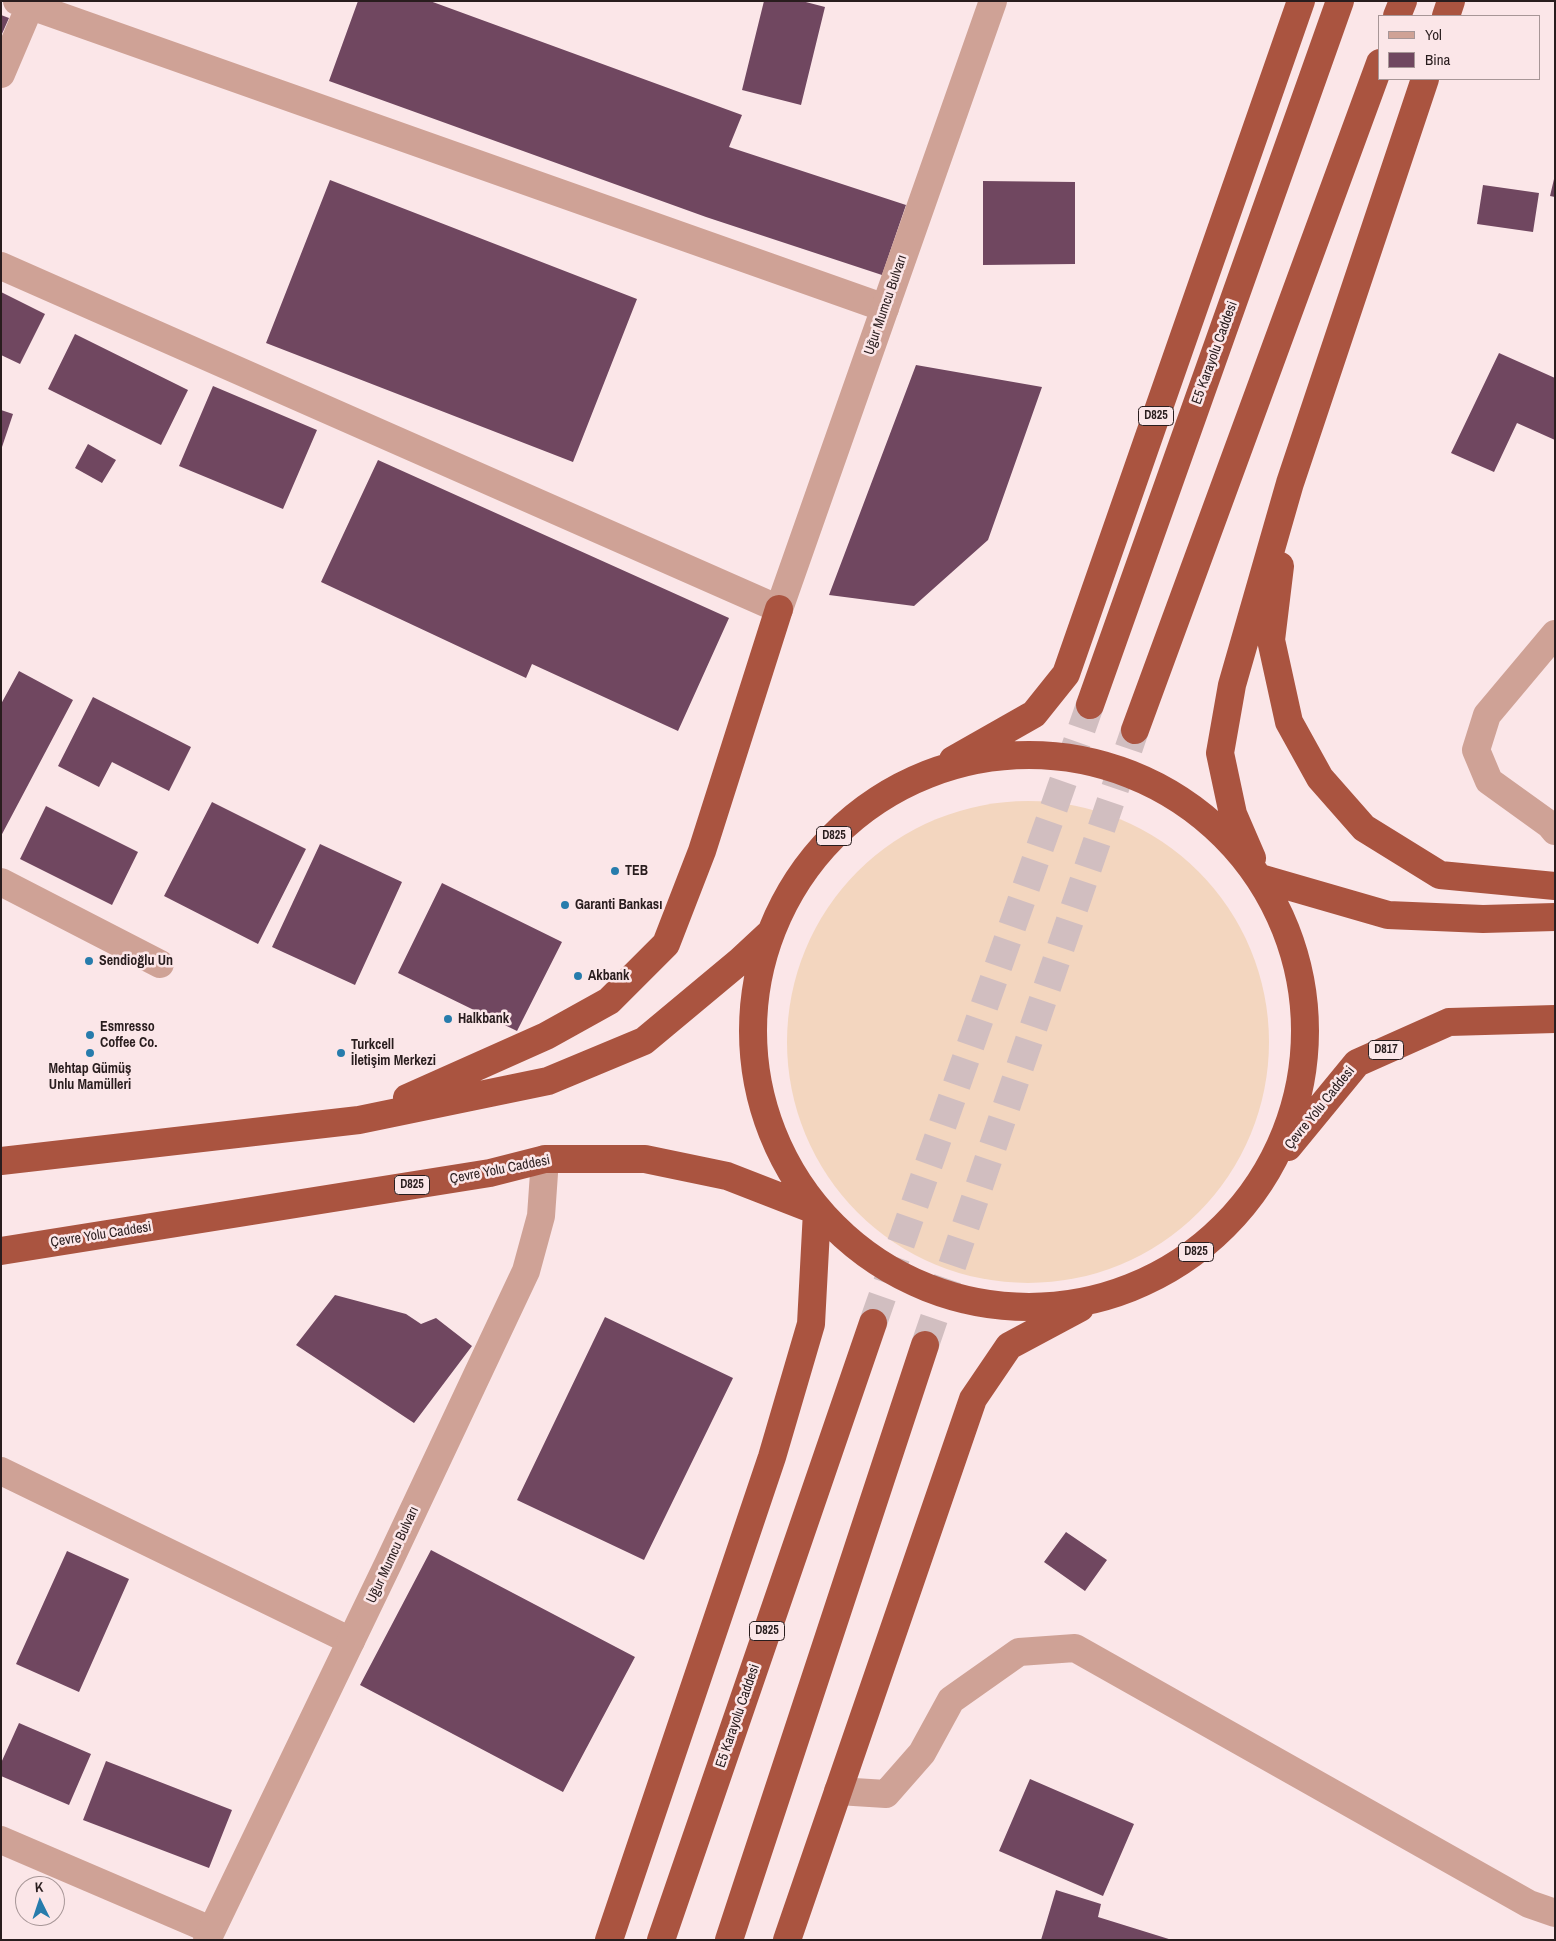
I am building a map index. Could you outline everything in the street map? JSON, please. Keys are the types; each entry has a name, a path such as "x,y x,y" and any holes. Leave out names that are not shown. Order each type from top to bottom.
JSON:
{"highway":[{"name":"D825","path":"1,1161 359,1120 548,1081 644,1041 768,935 812,857 867,805 1034,714 1066,674 1301,1"},
{"name":"E5 Karayolu Caddesi","path":"1090,705 1340,1"},
{"path":"1397,15 1402,1"},
{"path":"1446,15 1451,1"},
{"path":"1135,730 1378,68"},
{"name":"D825","path":"817,1211 862,1253 916,1284 989,1305 1042,1307 1094,1300 1147,1281 1195,1253 1235,1217 1266,1174 1288,1130 1302,1082 1306,1021 1297,958 1233,814 1220,753 1232,685 1290,483 1425,80"},
{"path":"1290,483 1271,640 1289,722 1320,778 1364,828 1440,876 1555,886"},
{"path":"359,1120 546,1036 609,1001 666,944 702,851 779,609"},
{"path":"934,770 1027,754 1082,759 1135,775 1205,816 1260,878 1388,915 1483,919 1555,917"},
{"path":"609,1940 772,1457 811,1324 817,1211 783,1160 760,1104 750,1024 768,935"},
{"name":"Çevre Yolu Caddesi","path":"1266,1174 1357,1063 1449,1022 1555,1019"},
{"name":"Çevre Yolu Caddesi","path":"1,1251 490,1173 545,1159 645,1159 727,1176 817,1211"},
{"path":"787,1940 973,1399 1010,1346 1094,1300"},
{"name":"E5 Karayolu Caddesi","path":"661,1940 873,1322"},
{"path":"728,1940 925,1345"}],"street":[{"name":"Uğur Mumcu Bulvarı","path":"779,609 993,1"},
{"path":"1,74 26,3 885,308"},
{"path":"1,266 779,609"},
{"path":"1555,634 1488,715 1476,750 1489,781 1550,825 1555,831"},
{"path":"1,882 160,964"},
{"name":"Uğur Mumcu Bulvarı","path":"209,1935 526,1271 541,1216 545,1159"},
{"path":"1,1472 351,1641"},
{"path":"838,1791 886,1794 922,1753 951,1700 1019,1652 1076,1648 1521,1899 1555,1913"},
{"path":"1,1840 209,1935"}],"shaded area":[{"path":"1028,801 1052,802 1075,806 1098,811 1120,819 1142,829 1162,842 1198,872 1228,908 1241,928 1251,950 1259,972 1264,995 1268,1018 1268,1066 1264,1089 1259,1112 1251,1134 1241,1156 1228,1176 1198,1212 1162,1242 1142,1255 1120,1265 1098,1273 1075,1278 1052,1282 1028,1283 1004,1282 981,1278 958,1273 936,1265 914,1255 894,1242 858,1212 828,1176 815,1156 805,1134 797,1112 792,1089 788,1066 787,1042 788,1018 792,995 797,972 805,950 815,928 828,908 858,872 894,842 914,829 936,819 958,811 981,806 1004,802"}],"building":[{"path":"358,1 430,1 742,115 729,147 906,205 882,275 706,217 329,81"},
{"path":"764,1 802,1 825,7 801,105 742,90"},
{"path":"1,15 9,18 1,36"},
{"path":"1555,179 1555,197 1550,196"},
{"path":"330,180 637,299 573,462 266,343"},
{"path":"983,181 1075,182 1075,264 983,265"},
{"path":"1483,185 1539,193 1533,232 1477,224"},
{"path":"1,292 45,314 20,364 1,355"},
{"path":"75,334 188,390 161,445 48,389"},
{"path":"1499,353 1555,378 1555,440 1517,423 1494,472 1451,453"},
{"path":"916,365 1042,387 988,540 914,606 829,595"},
{"path":"213,386 317,430 283,509 179,466"},
{"path":"1,410 13,414 2,447 1,447"},
{"path":"88,444 116,460 102,483 75,468"},
{"path":"378,460 729,618 678,731 532,664 526,678 321,582"},
{"path":"19,671 73,700 1,836 1,704"},
{"path":"93,697 191,747 169,791 112,762 99,787 58,766"},
{"path":"212,802 306,849 258,944 164,896"},
{"path":"46,806 138,852 112,905 20,859"},
{"path":"320,844 402,882 355,985 272,947"},
{"path":"442,883 562,942 517,1031 398,973"},
{"path":"335,1295 406,1314 421,1324 436,1318 472,1346 414,1423 296,1345"},
{"path":"605,1317 733,1378 644,1560 517,1500"},
{"path":"1066,1532 1107,1560 1085,1591 1044,1562"},
{"path":"431,1550 635,1657 563,1792 360,1685"},
{"path":"67,1551 129,1579 79,1692 16,1664"},
{"path":"19,1723 91,1754 69,1805 1,1776 1,1763"},
{"path":"106,1761 232,1810 209,1868 83,1820"},
{"path":"1030,1779 1134,1824 1103,1896 999,1851"},
{"path":"1056,1890 1101,1904 1098,1917 1172,1940 1041,1940"}],"tunnel":[{"path":"873,1323 1090,705"},
{"path":"925,1345 1135,730"}],"place":[{"name":"TEB","path":"615,871"},
{"name":"Garanti Bankası","path":"565,905"},
{"name":"Sendioğlu Un","path":"89,961"},
{"name":"Akbank","path":"578,976"},
{"name":"Halkbank","path":"448,1019"},
{"name":"Esmresso Coffee Co.","path":"90,1035"},
{"name":"Mehtap Gümüş Unlu Mamülleri","path":"90,1053"},
{"name":"Turkcell İletişim Merkezi","path":"341,1053"}]}
